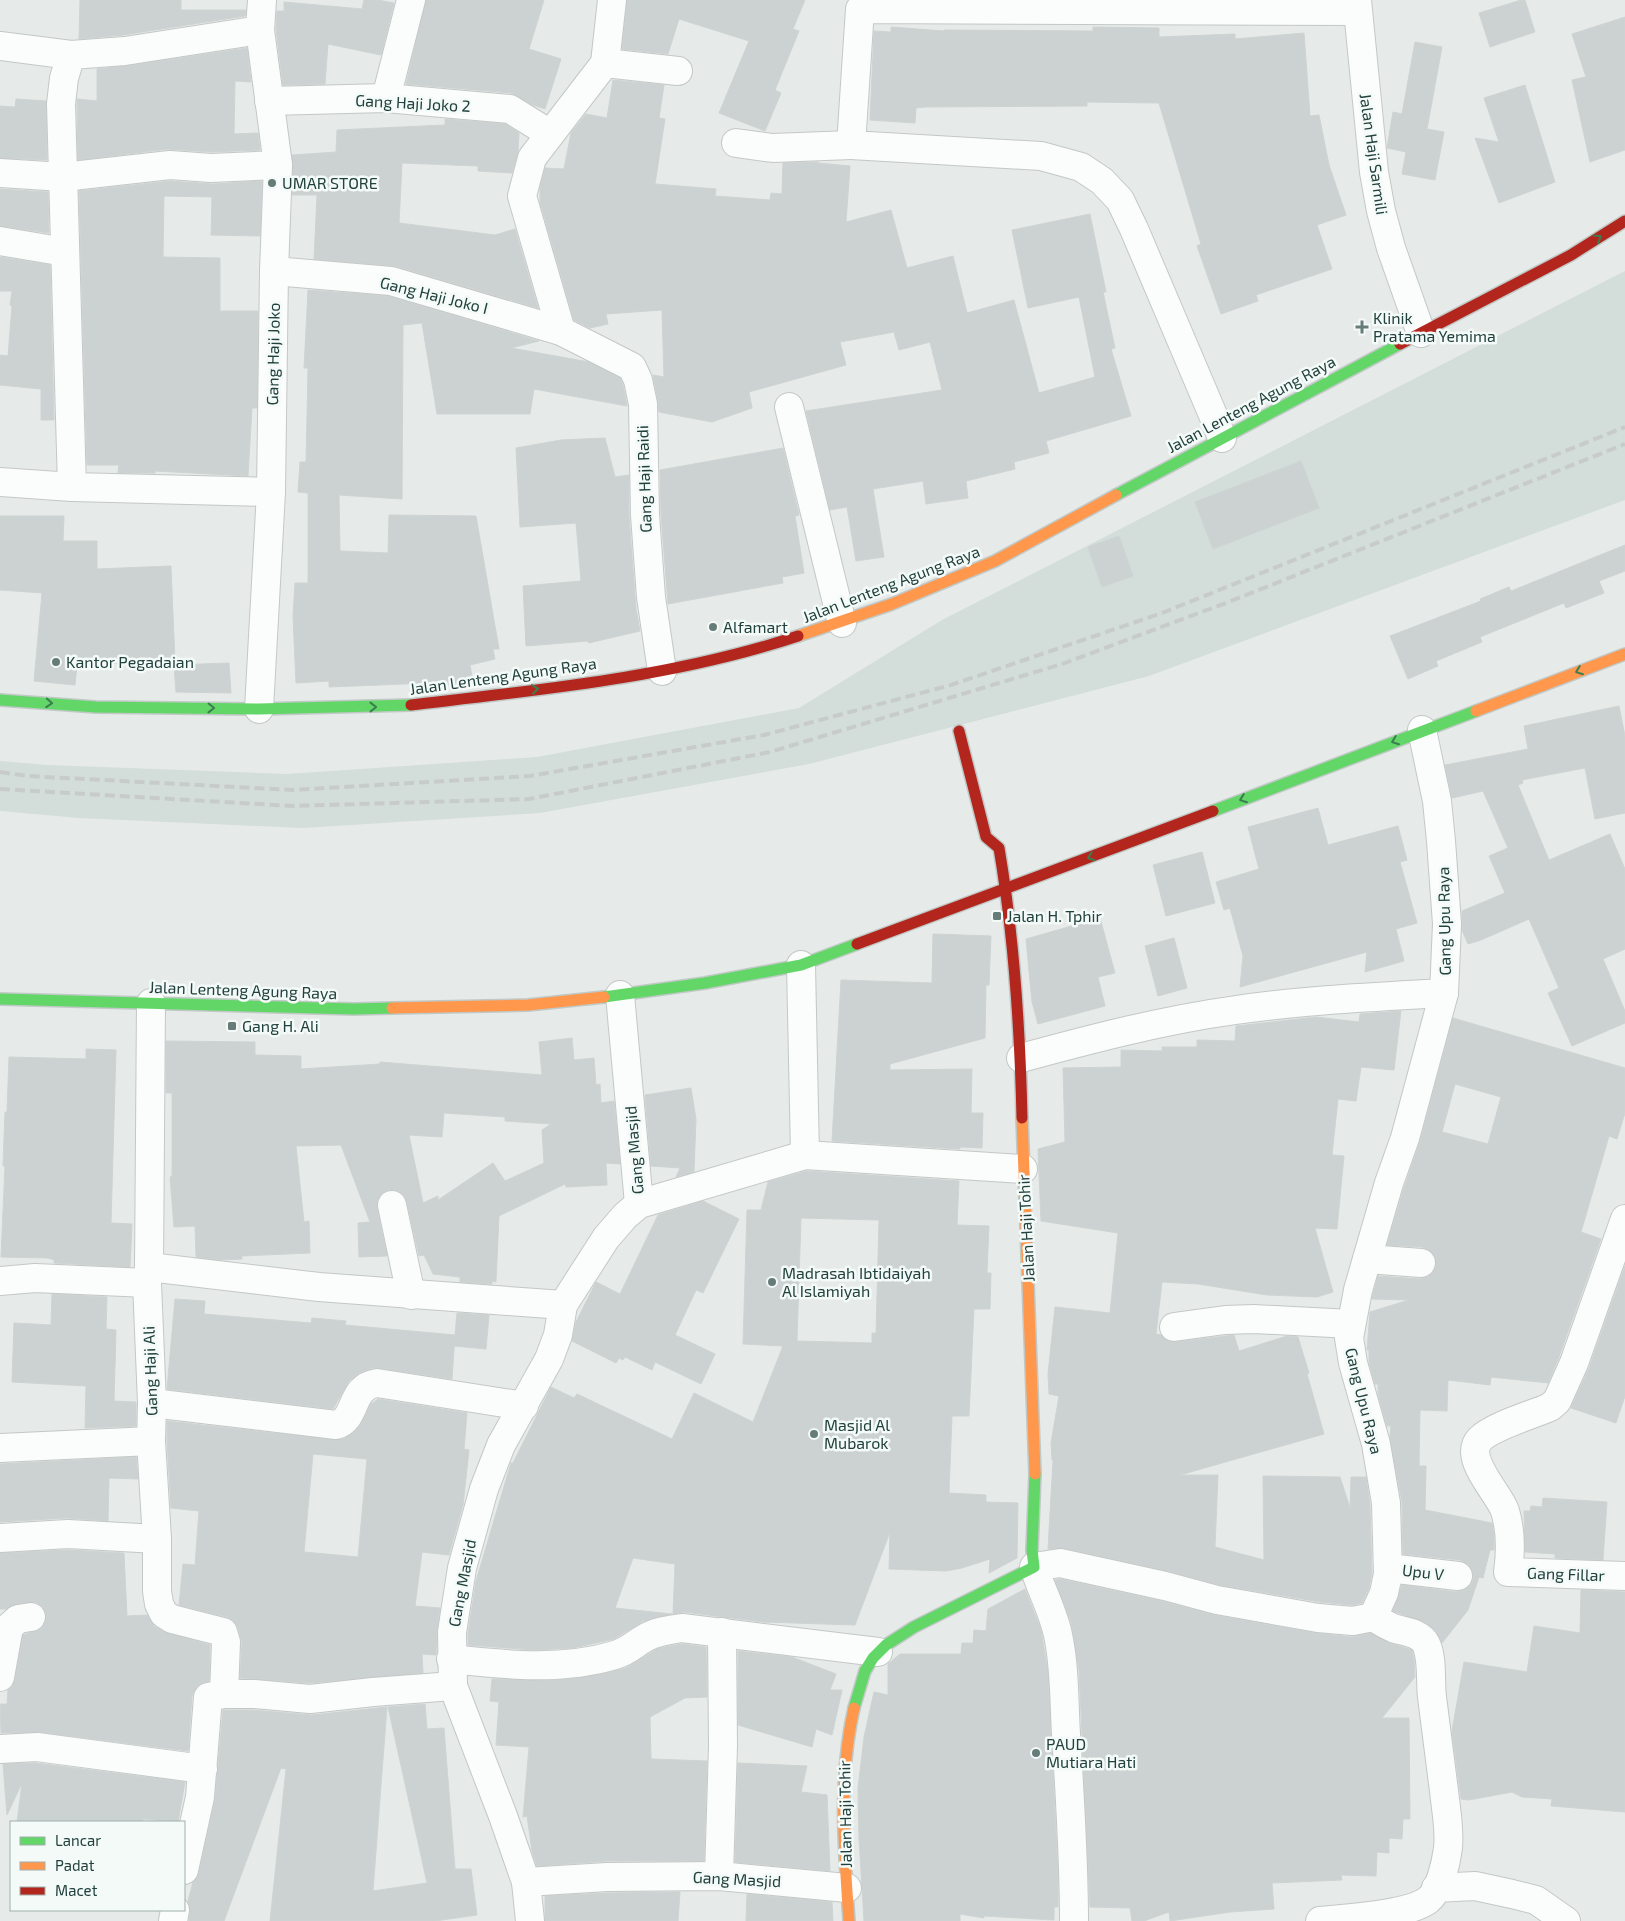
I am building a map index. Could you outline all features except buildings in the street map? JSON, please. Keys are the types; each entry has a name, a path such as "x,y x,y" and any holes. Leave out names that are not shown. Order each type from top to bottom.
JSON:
{"main road":[{"name":"Jalan Lenteng Agung Raya","path":"0,700 96,707 260,709 401,706 503,694 662,671 756,650 842,622 995,561 1222,438 1571,255 1625,222"},
{"name":"Jalan Lenteng Agung Raya","path":"0,999 354,1009 528,1005 705,983 801,965 1625,654"},
{"name":"Jalan Haji Tohir","path":"849,1921 842,1812 843,1767 847,1732 864,1674 878,1652 899,1637 1034,1567 1032,1550 1036,1461 1023,1169 1021,1058 1006,889 999,848 986,837 959,731"}],"street":[{"name":"Gang Haji Joko","path":"260,709 272,492 274,271 278,165 260,30 262,0"},
{"path":"386,98 410,0"},
{"path":"562,331 522,196 532,158 605,63 612,0"},
{"path":"851,145 860,4 1357,6"},
{"name":"Jalan Haji Sarmili","path":"1357,6 1374,172 1381,211 1391,248 1420,333"},
{"path":"0,46 71,55 125,51 260,30"},
{"path":"71,55 64,78 61,104 72,487"},
{"path":"605,63 678,71"},
{"name":"Gang Haji Joko 2","path":"268,101 386,98 510,109 550,134"},
{"path":"736,142 773,148 851,145 1041,156 1081,167 1102,181 1120,200 1222,438"},
{"path":"0,173 63,177 170,165 211,168 278,165"},
{"path":"0,241 65,252"},
{"name":"Gang Haji Joko I","path":"274,271 391,281 562,331"},
{"name":"Gang Haji Raidi","path":"562,331 632,367 638,380 643,404 645,515 649,568 662,671"},
{"path":"790,407 842,622"},
{"path":"0,482 72,487 272,492"},
{"name":"Gang Upu Raya","path":"1373,1617 1384,1593 1388,1568 1386,1503 1371,1424 1349,1350 1351,1324 1358,1290 1389,1182 1405,1138 1444,993 1447,924 1441,841 1437,801 1422,730"},
{"path":"801,965 805,1155"},
{"path":"1021,1058 1138,1029 1228,1011 1322,1000 1444,993"},
{"name":"Gang Masjid","path":"620,995 639,1204 625,1216 606,1238 563,1305 558,1335 552,1351 524,1406 501,1445 484,1489 462,1568 452,1632 453,1686 526,1882 607,1877 719,1876 847,1888"},
{"name":"Gang Haji Ali","path":"151,1003 148,1275 152,1403 151,1441 157,1539 157,1591 159,1604 164,1614 172,1619 222,1632 226,1642 224,1694"},
{"path":"639,1204 805,1155 1023,1169"},
{"path":"392,1205 411,1295"},
{"name":"Gang Fillar","path":"1625,1219 1574,1363 1557,1400 1550,1407 1490,1432 1479,1440 1475,1447 1475,1458 1504,1509 1510,1534 1508,1572 1625,1576"},
{"path":"1367,1259 1421,1263"},
{"path":"0,1281 35,1278 148,1275 563,1305"},
{"path":"1174,1327 1225,1320 1254,1319 1351,1324"},
{"path":"152,1403 336,1425 345,1421 363,1388 368,1384 377,1383 524,1406"},
{"path":"0,1448 151,1441"},
{"path":"0,1538 68,1534 157,1539"},
{"path":"1034,1567 1060,1563 1165,1586 1217,1600 1318,1618 1353,1621 1373,1617 1393,1628 1422,1638 1429,1654 1448,1831 1448,1847 1444,1872 1430,1899 1418,1906 1402,1910 1320,1921"},
{"name":"Jalan Haji Tohir","path":"1034,1567 1038,1582 1050,1606 1058,1636 1063,1677 1074,1859 1074,1921"},
{"name":"Upu V","path":"1388,1568 1458,1576"},
{"path":"0,1677 10,1627 18,1619 30,1616"},
{"path":"451,1658 542,1666 564,1664 617,1655 630,1650 644,1638 660,1631 682,1628 878,1652"},
{"path":"719,1876 723,1746 722,1632"},
{"path":"185,1865 200,1797 208,1697 224,1694 254,1694 310,1699 453,1686"},
{"path":"0,1749 37,1746 202,1769"},
{"path":"526,1882 530,1921"},
{"path":"1436,1888 1475,1886 1536,1900 1566,1921"}],"shaded area":[{"path":"1625,271 1625,500 1149,676 809,764 540,813 303,828 79,818 0,811 0,761 48,765 287,774 537,757 799,708 942,620"}],"railway":[{"path":"0,772 28,776 292,790 530,776 764,735 951,685 1162,613 1625,427"},
{"path":"0,789 293,806 529,799 770,752 1062,664 1226,603 1625,444"}],"traffic: fast":[{"path":"1116,495 1400,344"},
{"path":"0,700 96,707 259,709 411,705"},
{"path":"1213,811 1476,711"},
{"path":"604,997 705,983 801,965 857,944"},
{"path":"0,999 354,1009 392,1008"},
{"path":"854,1708 865,1671 873,1658 886,1645 914,1627 1034,1567 1032,1550 1035,1474"}],"traffic: slow":[{"path":"798,636 892,604 995,561 1116,495"},
{"path":"1476,711 1625,654"},
{"path":"392,1008 528,1005 604,997"},
{"path":"1022,1118 1035,1474"},
{"path":"849,1921 844,1841 844,1788 849,1735 854,1708"}],"traffic: jam":[{"path":"1400,344 1571,255 1625,221"},
{"path":"411,705 557,687 655,672 704,662 798,636"},
{"path":"959,731 986,837 999,848 1009,915 1015,982 1022,1118"},
{"path":"857,944 1213,811"}],"place":[{"name":"UMAR STORE","path":"272,183"},
{"name":"Klinik Pratama Yemima","path":"1362,327"},
{"name":"Alfamart","path":"713,627"},
{"name":"Kantor Pegadaian","path":"56,662"},
{"name":"Jalan H. Tphir","path":"997,916"},
{"name":"Gang H. Ali","path":"232,1026"},
{"name":"Madrasah Ibtidaiyah Al Islamiyah","path":"772,1282"},
{"name":"Masjid Al Mubarok","path":"814,1434"},
{"name":"PAUD Mutiara Hati","path":"1036,1753"}]}
